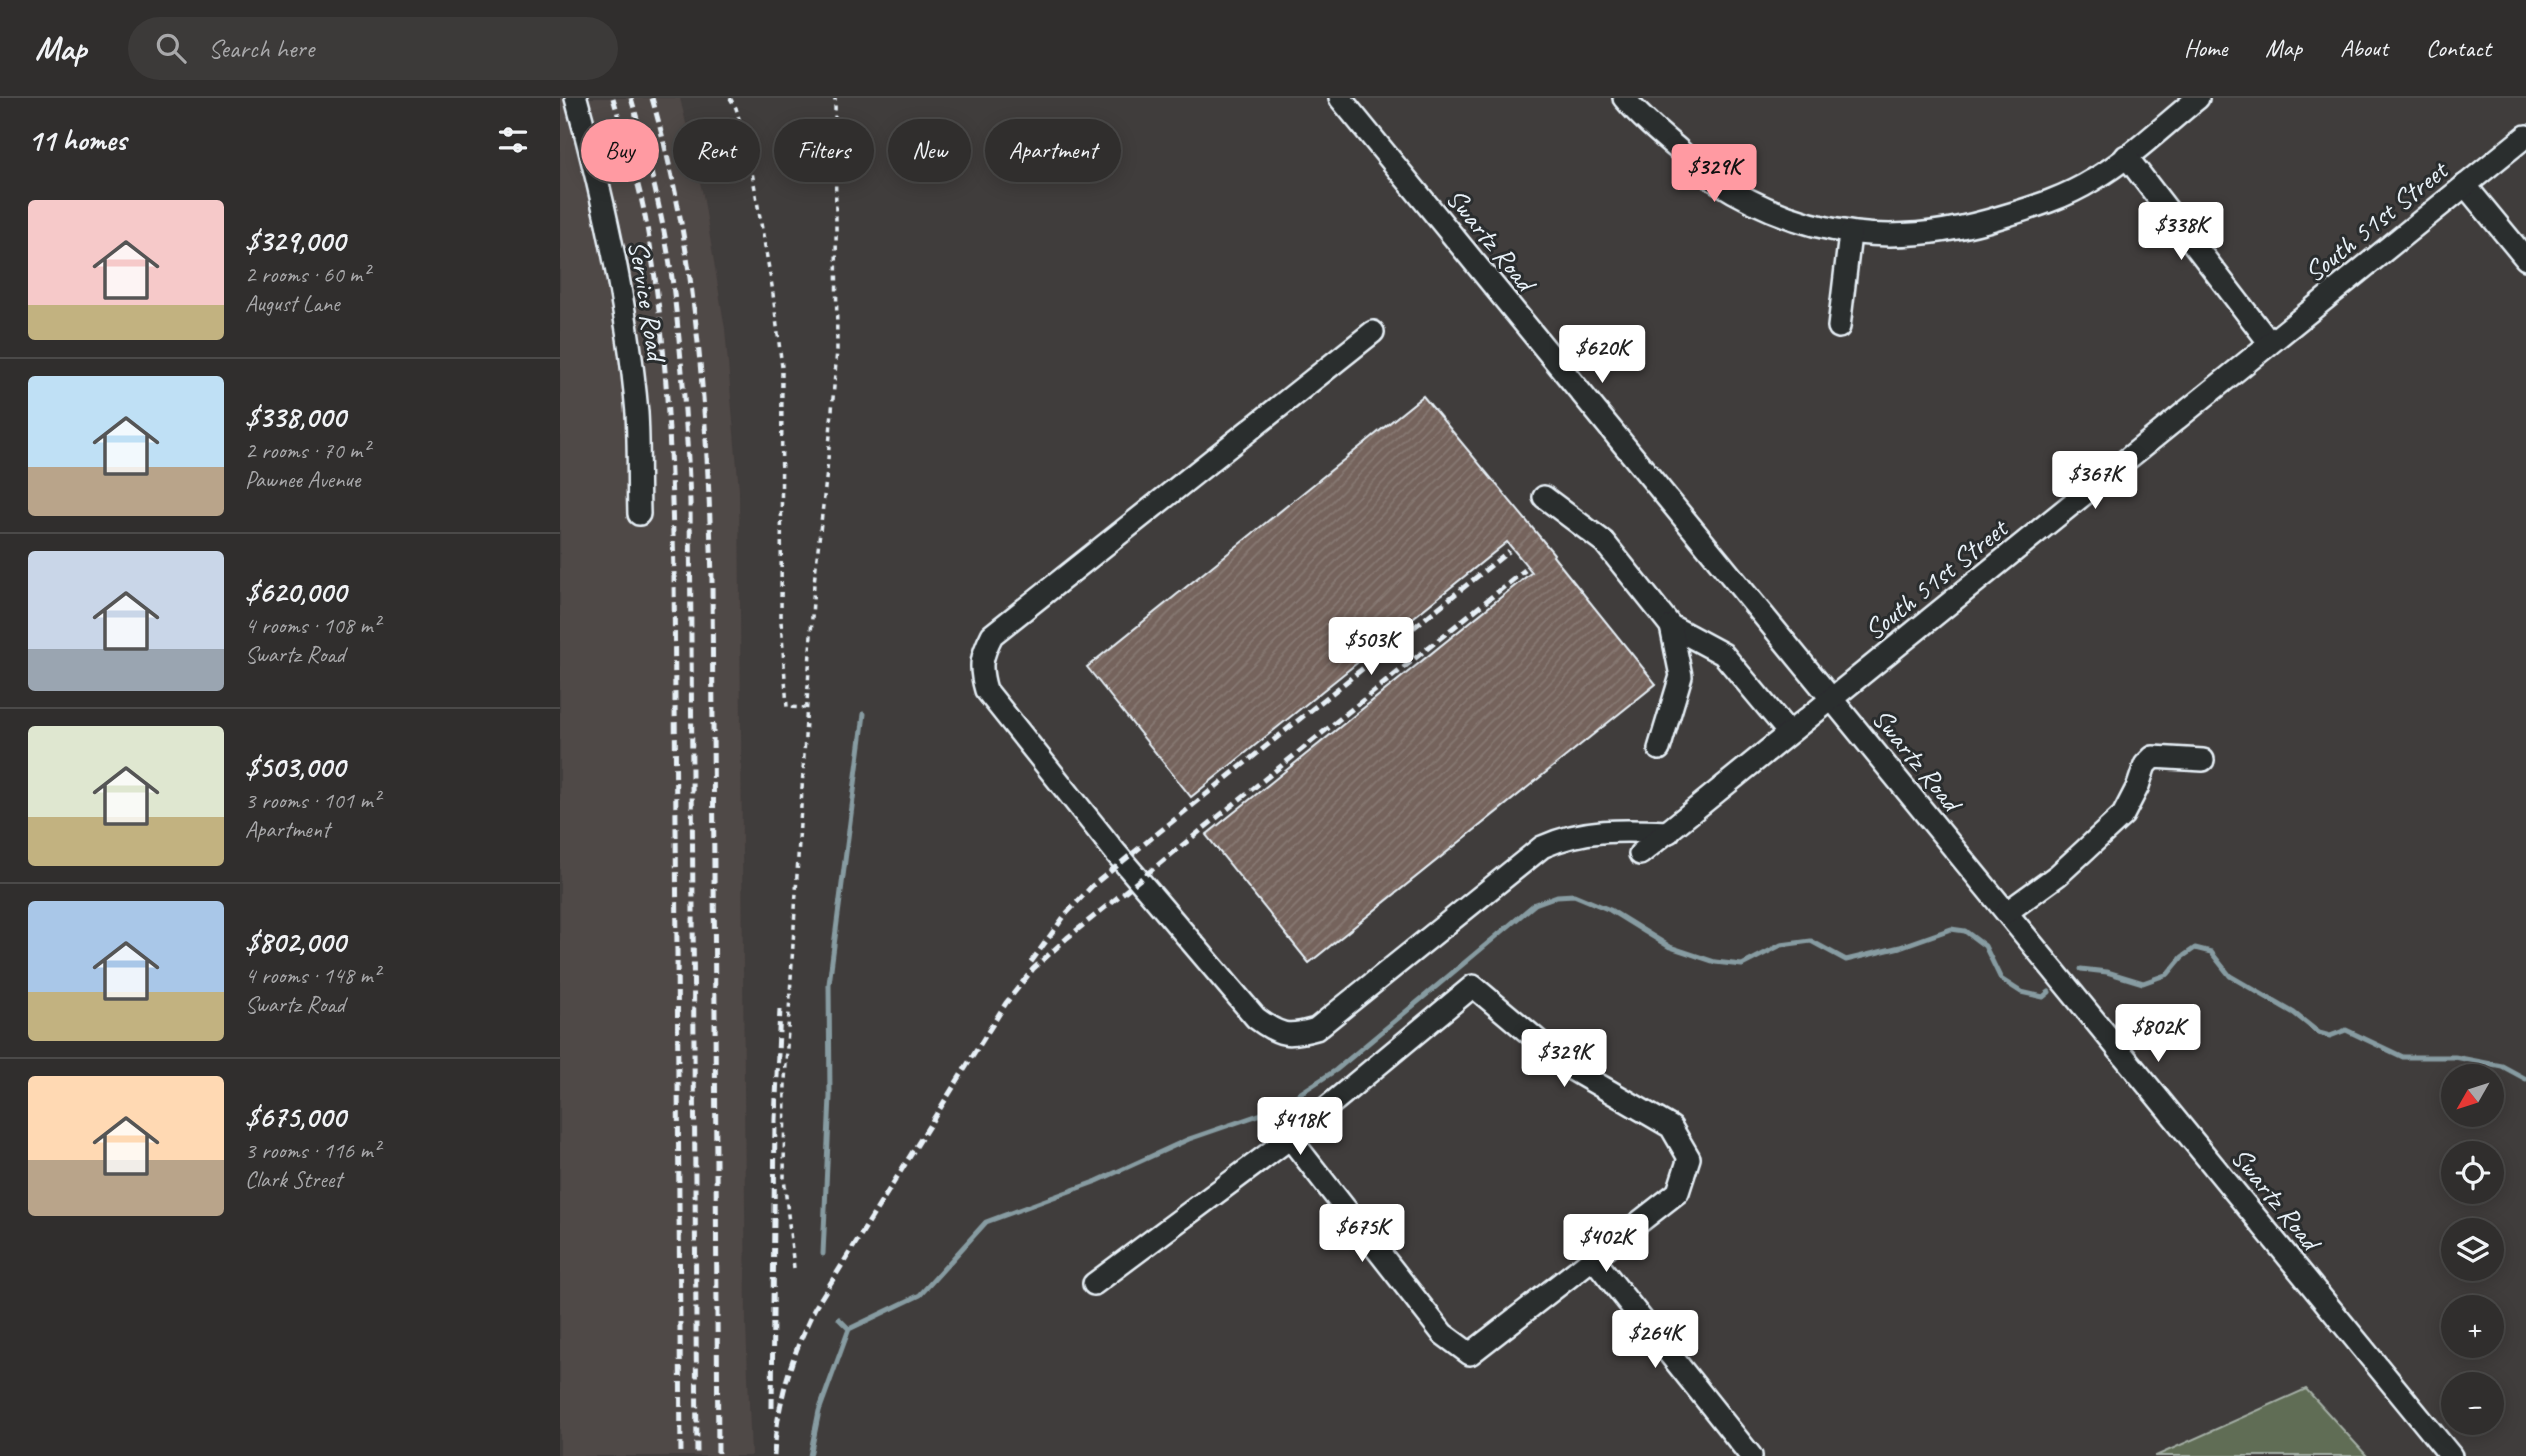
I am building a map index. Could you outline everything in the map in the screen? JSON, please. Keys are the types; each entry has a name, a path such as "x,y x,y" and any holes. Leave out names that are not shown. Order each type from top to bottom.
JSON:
{"street":[{"name":"Service Road","path":"576,98 605,212 626,327 637,414 639,514"},
{"name":"Swartz Road","path":"1340,98 2451,1456"},
{"path":"1624,98 1637,114 1712,179 1754,203 1797,221 1850,234 1906,236 1969,227 2036,206 2093,181 2198,98"},
{"name":"South 51st Street","path":"1640,853 2526,136"},
{"path":"2126,156 2269,342"},
{"path":"2465,185 2526,259"},
{"path":"1839,327 1850,234"},
{"path":"1373,332 992,635 983,654 980,672 986,690 1116,853 1256,1018 1273,1031 1292,1036 1317,1029 1542,847 1583,833 1617,830 1669,832"},
{"path":"1544,497 1604,542 1671,626 1723,654 1789,733"},
{"path":"1658,749 1681,676 1671,626"},
{"path":"2007,912 2058,875 2123,815 2145,765 2153,757 2203,760"},
{"path":"1094,1284 1290,1138 1473,986 1573,1070 1671,1127 1689,1158 1678,1192 1470,1354 1443,1334 1290,1138"},
{"path":"1593,1258 1751,1456"}],"path":[{"path":"730,98 736,108 749,155 779,340 782,367 781,621 787,707 805,708"},
{"path":"794,1268 785,1178 785,1081 805,708 814,583 837,350 835,98"}],"shaded area":[{"path":"560,98 680,98 685,119 673,119 673,182 700,182 703,195 725,329 739,490 746,1323 751,1456 560,1456"}],"green space":[{"path":"2306,1389 2367,1456 2156,1456"}],"building":[{"path":"1423,396 1554,554 1656,684 1309,963 1206,835 1532,572 1507,542 1191,797 1087,667"}],"waterway":[{"path":"823,1254 830,1096 829,984 864,714"},
{"path":"810,1456 819,1411 849,1329 920,1295 986,1222 1097,1181 1189,1139 1276,1109 1336,1070 1535,904 1557,896 1574,895 1610,910 1670,947 1715,962 1742,965 1781,945 1811,941 1846,960 1900,947 1951,929 1965,931 1985,946 2001,979 2021,992 2043,997 2049,992"},
{"path":"2081,969 2107,972 2143,983 2168,974 2182,957 2195,948 2211,952 2230,976 2294,1013 2319,1033 2330,1036 2346,1030 2403,1057 2455,1057 2502,1066 2526,1079"},
{"path":"839,1319 849,1329"}],"railway":[{"path":"613,98 640,192 651,252 663,343 669,435 674,574 681,1456"},
{"path":"631,98 655,191 673,285 682,366 689,475 697,1456"},
{"path":"652,98 668,158 690,277 707,457 712,579 718,1456"},
{"path":"1031,962 1066,914 1092,886 1509,551"},
{"path":"774,1456 778,1417 787,1380 815,1308 1006,1003 1033,969 1067,938 1525,570"},
{"path":"772,1408 775,1120 780,1009"}]}
